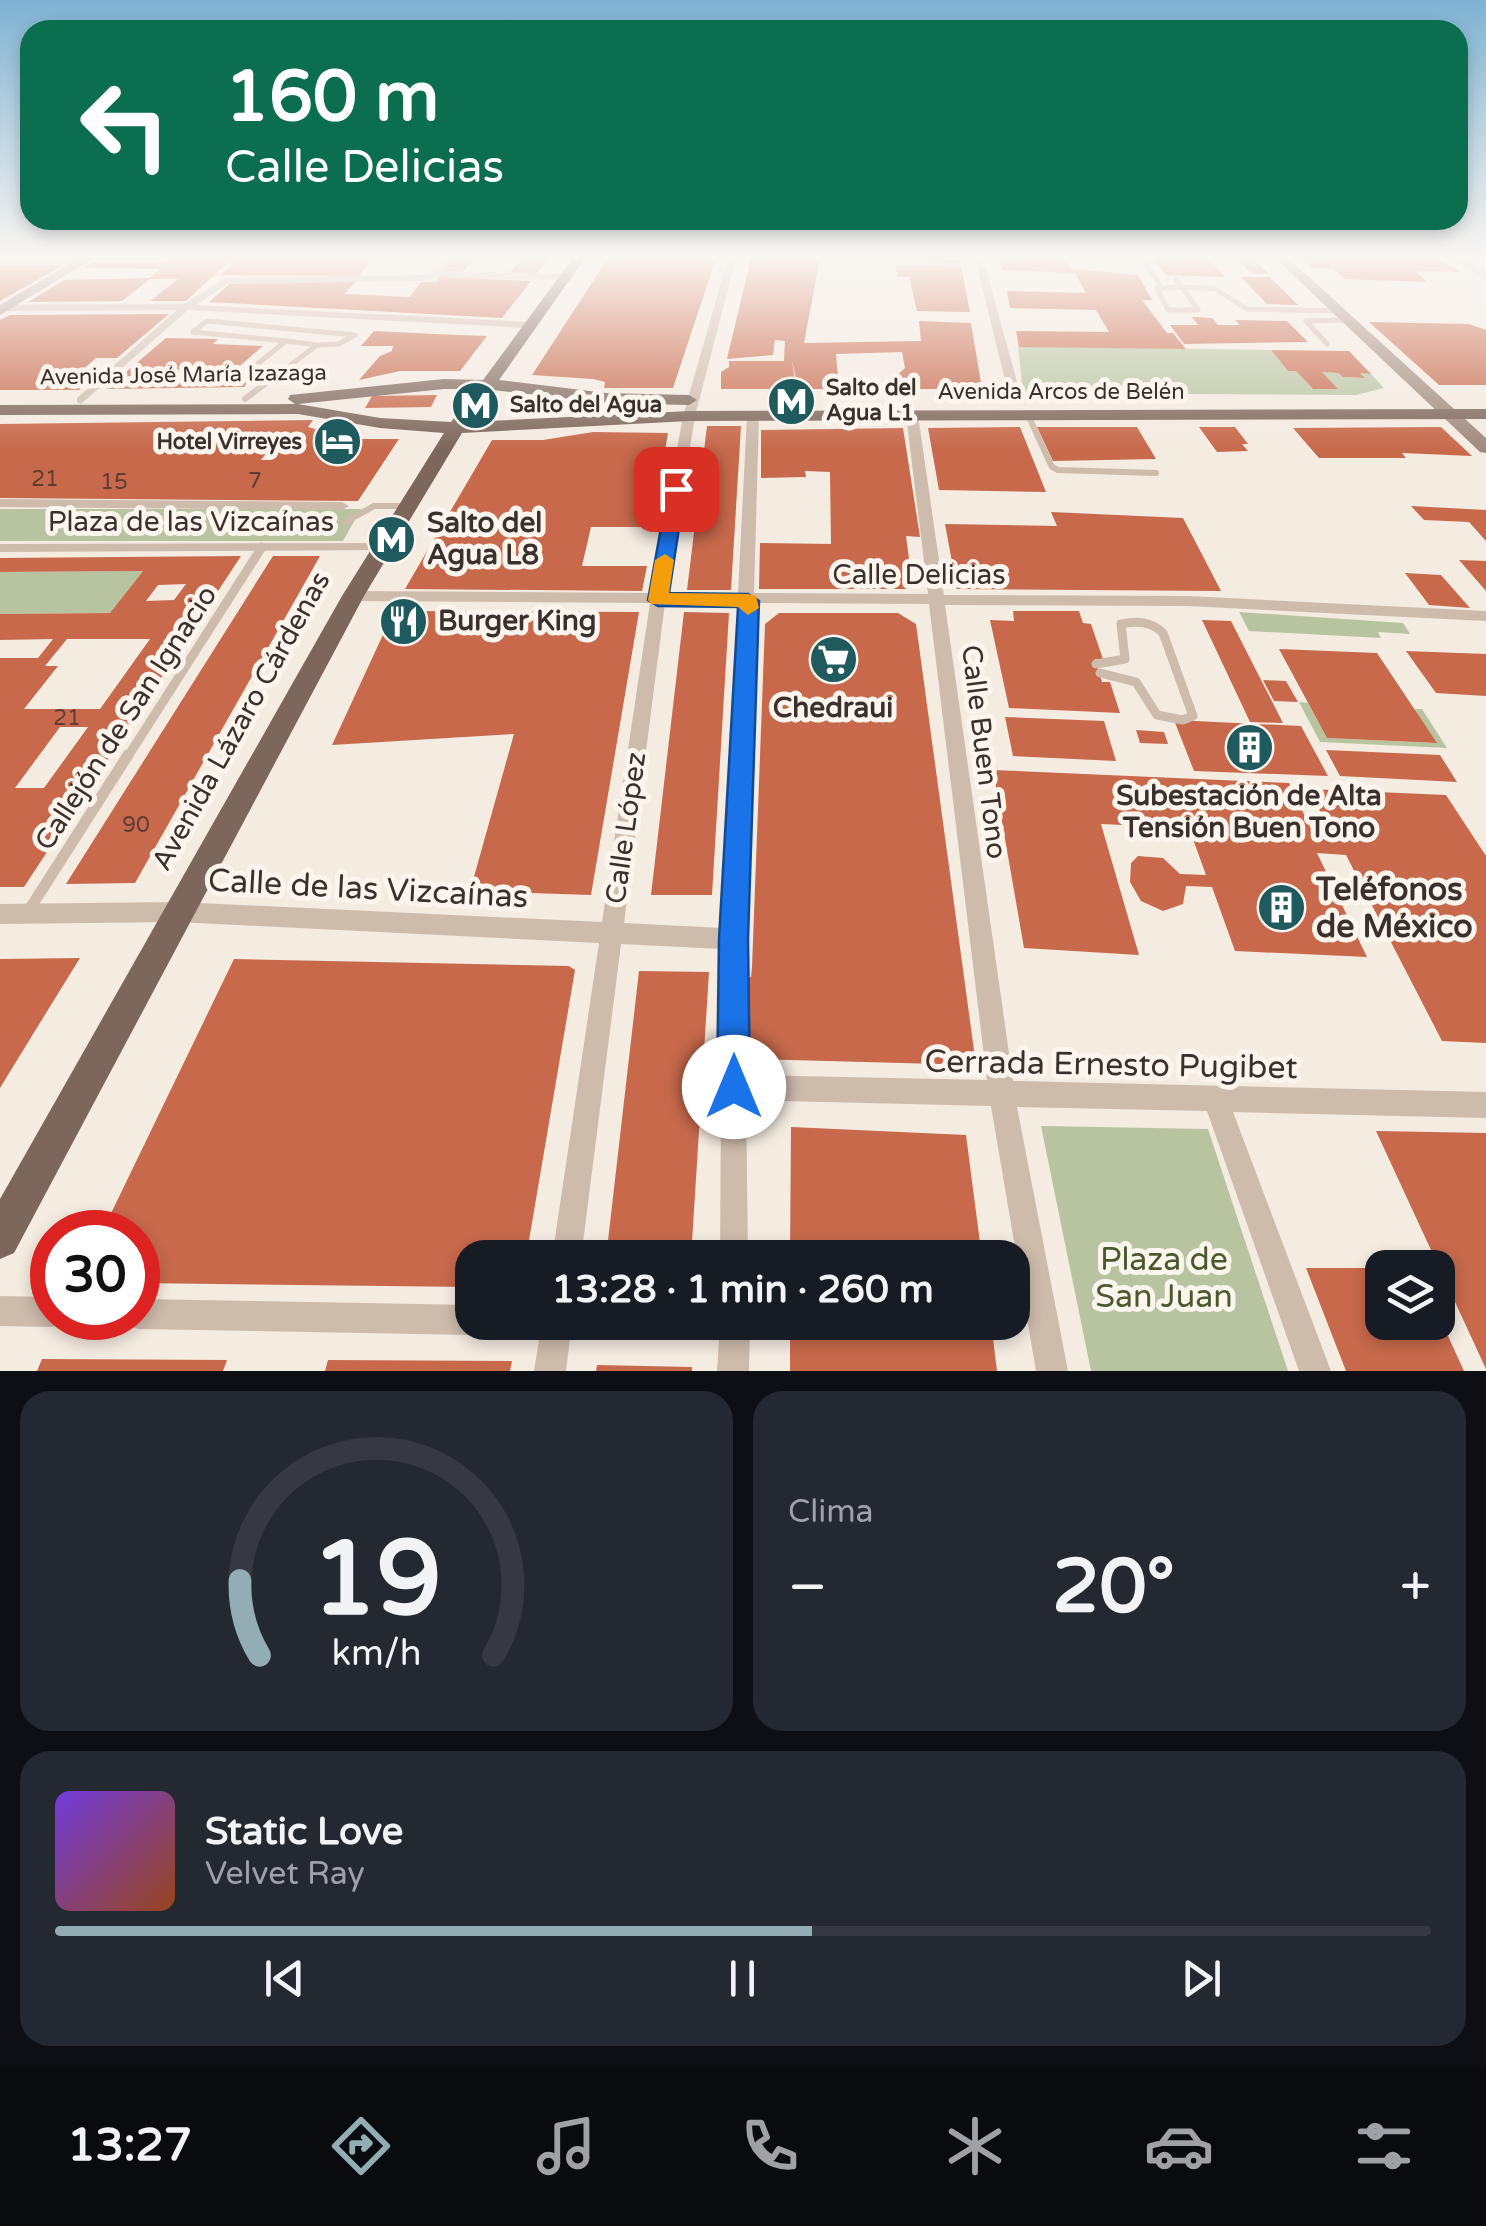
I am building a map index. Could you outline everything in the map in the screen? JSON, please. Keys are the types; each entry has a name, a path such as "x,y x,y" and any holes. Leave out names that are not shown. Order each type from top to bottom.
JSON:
{"main road":[{"name":"Avenida Lázaro Cárdenas","path":"0,1239 13,1192 178,912 353,596 456,428 530,322"},
{"path":"1350,322 1486,448"},
{"name":"Avenida Arcos de Belén","path":"486,384 753,415 1486,414"},
{"name":"Avenida José María Izazaga","path":"0,401 305,399 414,385 486,384"},
{"name":"Avenida Arcos de Belén","path":"456,428 690,408 1016,400 1434,399"},
{"name":"Avenida José María Izazaga","path":"0,410 298,409 380,423 456,428"}],"street":[{"path":"81,400 169,322"},
{"path":"471,322 528,325"},
{"name":"Calle López","path":"568,1240 658,600 690,408 714,322"},
{"path":"996,322 1016,400"},
{"path":"734,1240 733,939 753,415"},
{"name":"Calle Buen Tono","path":"912,415 1002,1096 1052,1371"},
{"path":"0,504 342,506"},
{"name":"Plaza de las Vizcaínas","path":"0,548 383,546"},
{"name":"Calle Delicias","path":"353,596 1131,600 1486,616"},
{"name":"Calle de las Vizcaínas","path":"0,914 178,912 733,939"},
{"name":"Cerrada Ernesto Pugibet","path":"734,1087 1486,1105"},
{"path":"1216,1101 1315,1371"},
{"path":"0,1311 30,1312"},
{"path":"160,1314 455,1320"},
{"path":"550,1371 554,1340"},
{"path":"733,1371 734,1340"}],"lane":[{"path":"206,322 193,332 317,345 338,344 355,335 217,322"},
{"path":"1307,322 1326,344"},
{"path":"277,373 256,365 286,341"},
{"path":"245,399 317,345"},
{"path":"1028,415 1052,467 1058,470 1156,473"},
{"path":"344,522 374,506 408,506"},
{"name":"Callejón de San Ignacio","path":"27,913 262,547"},
{"path":"1131,600 1142,622 1163,633 1193,716 1183,720 1156,716 1136,682 1098,669 1124,659 1126,650 1120,628 1127,622 1142,622"}],"green space":[{"path":"1018,346 1271,350 1288,371 1296,371 1313,389 1337,389 1322,372 1363,378 1360,373 1371,374 1384,388 1356,395 1023,393"},
{"path":"0,509 361,509 343,541 0,541"},
{"path":"143,571 110,613 0,614 0,572"},
{"path":"1239,612 1403,623 1410,634 1378,632 1381,638 1249,631"},
{"path":"1299,702 1308,703 1327,738 1435,743 1414,709 1422,709 1447,748 1320,742"},
{"name":"Plaza de San Juan","path":"1041,1126 1208,1129 1288,1371 1091,1371"}],"building":[{"path":"0,322 160,322 117,358 96,358 78,374 98,374 79,390 0,390"},
{"path":"566,322 695,322 673,388 604,388 605,382 593,379 532,375"},
{"path":"736,322 808,322 804,343 921,341 919,322 971,323 982,389 900,389 896,376 905,368 902,352 836,354 839,389 798,389 792,360 796,389 721,389 721,372 729,367 729,361 784,361 785,341 775,340 773,355 727,359"},
{"path":"1103,322 1159,322 1186,349 1019,347 1016,331 1109,332"},
{"path":"1196,322 1240,325 1237,322 1288,322 1308,342 1184,344 1170,325 1198,325"},
{"path":"1369,322 1469,324 1486,330 1486,385 1439,385"},
{"path":"374,331 487,336 460,371 400,371 359,380 380,356 392,351 393,346 361,346"},
{"path":"166,338 218,339 213,344 263,346 235,370 258,370 244,387 106,389"},
{"path":"1271,350 1349,351 1371,374 1360,373 1365,378 1322,372 1338,389 1313,389 1296,371 1288,371"},
{"path":"437,395 431,407 365,408 372,396"},
{"path":"313,420 308,427 350,439 399,439 358,501 0,498 0,424","holes":["265,437 280,437 275,445 281,445 271,460 261,460 274,443 260,443"]},
{"path":"707,426 741,426 731,590 687,590"},
{"path":"1020,427 1046,492 939,490 928,428"},
{"path":"1037,427 1137,427 1156,459 1053,461"},
{"path":"1199,427 1235,427 1248,444 1242,444 1248,451 1217,452"},
{"path":"1441,427 1472,456 1402,453 1406,458 1319,458 1293,428"},
{"path":"903,428 920,537 906,536 913,589 759,589 760,543 831,544 830,472 805,471 806,477 761,478 761,430"},
{"path":"593,432 668,433 652,527 591,527 582,566 647,566 642,591 405,589 492,440 543,440"},
{"path":"1411,506 1486,510 1486,541 1469,522 1424,520"},
{"path":"1051,512 1183,518 1221,591 957,589 945,524 1057,526"},
{"path":"241,556 24,887 0,887 0,658 38,658 53,639 0,640 0,614 110,613 143,571 0,572 0,558","holes":["186,584 174,600 146,601 158,585","67,639 150,639 100,709 24,709 58,666 45,666","60,727 88,727 44,788 15,788"]},
{"path":"273,556 320,556 135,883 66,884"},
{"path":"1459,560 1486,561 1486,591"},
{"path":"1405,573 1441,575 1470,608 1429,605"},
{"path":"394,611 639,612 591,895 470,891 514,734 332,745"},
{"path":"1013,611 1079,611 1083,623 1091,624 1103,659 1095,659 1102,682 1110,682 1120,713 1009,708 990,620 1014,621"},
{"path":"684,612 729,613 712,895 651,895"},
{"path":"779,613 898,613 916,624 976,1065 748,1059 742,1055 747,977 751,977 752,967 765,624"},
{"path":"1202,620 1231,621 1283,723 1250,722"},
{"path":"1279,649 1377,653 1437,743 1327,738"},
{"path":"1406,651 1486,654 1486,696 1436,693"},
{"path":"1263,680 1286,681 1298,702 1274,701"},
{"path":"1005,717 1104,721 1116,761 1013,756"},
{"name":"Subestación de Alta Tensión Buen Tono","path":"1174,720 1301,726 1328,776 1194,771"},
{"path":"1136,730 1164,732 1168,744 1140,743"},
{"path":"1326,750 1440,755 1457,782 1340,776"},
{"name":"Teléfonos de México","path":"993,770 1289,783 1312,831 1330,831 1309,789 1446,795 1486,856 1486,1043 1442,1041 1346,855 1317,853 1367,957 1235,951 1212,887 1186,886 1183,904 1163,911 1141,901 1130,882 1131,863 1138,856 1163,858 1180,874 1206,875 1189,828 1101,824 1139,955 1024,948"},
{"path":"80,958 38,1026 0,1088 0,959"},
{"path":"234,959 569,966 575,970 529,1240 455,1240 455,1287 160,1283 160,1210 113,1210"},
{"path":"639,971 709,972 692,1240 608,1240"},
{"path":"791,1127 966,1135 980,1240 790,1240"},
{"path":"1376,1131 1486,1133 1486,1369 1455,1302 1455,1250 1431,1250"},
{"path":"1306,1268 1365,1268 1365,1340 1450,1340 1464,1371 1346,1371"},
{"path":"790,1340 993,1340 997,1371 790,1371"},
{"path":"42,1359 227,1360 223,1371 37,1371"},
{"path":"328,1360 512,1361 510,1371 325,1371"},
{"path":"597,1365 692,1367 692,1371 596,1371"}],"slow traffic":[{"path":"665,560 658,600 748,601 748,608"}],"place":[{"name":"Salto del Agua L1","path":"791,401"},
{"name":"Salto del Agua","path":"475,405"},
{"name":"Hotel Virreyes","path":"337,442"},
{"name":"Salto del Agua L8","path":"392,539"},
{"name":"Burger King","path":"403,621"},
{"name":"Chedraui","path":"833,660"},
{"name":"Subestación de Alta Tensión Buen Tono","path":"1249,748"},
{"name":"Teléfonos de México","path":"1281,908"}],"route":[{"path":"676,489 658,600 748,601 733,939 734,1087"}]}
